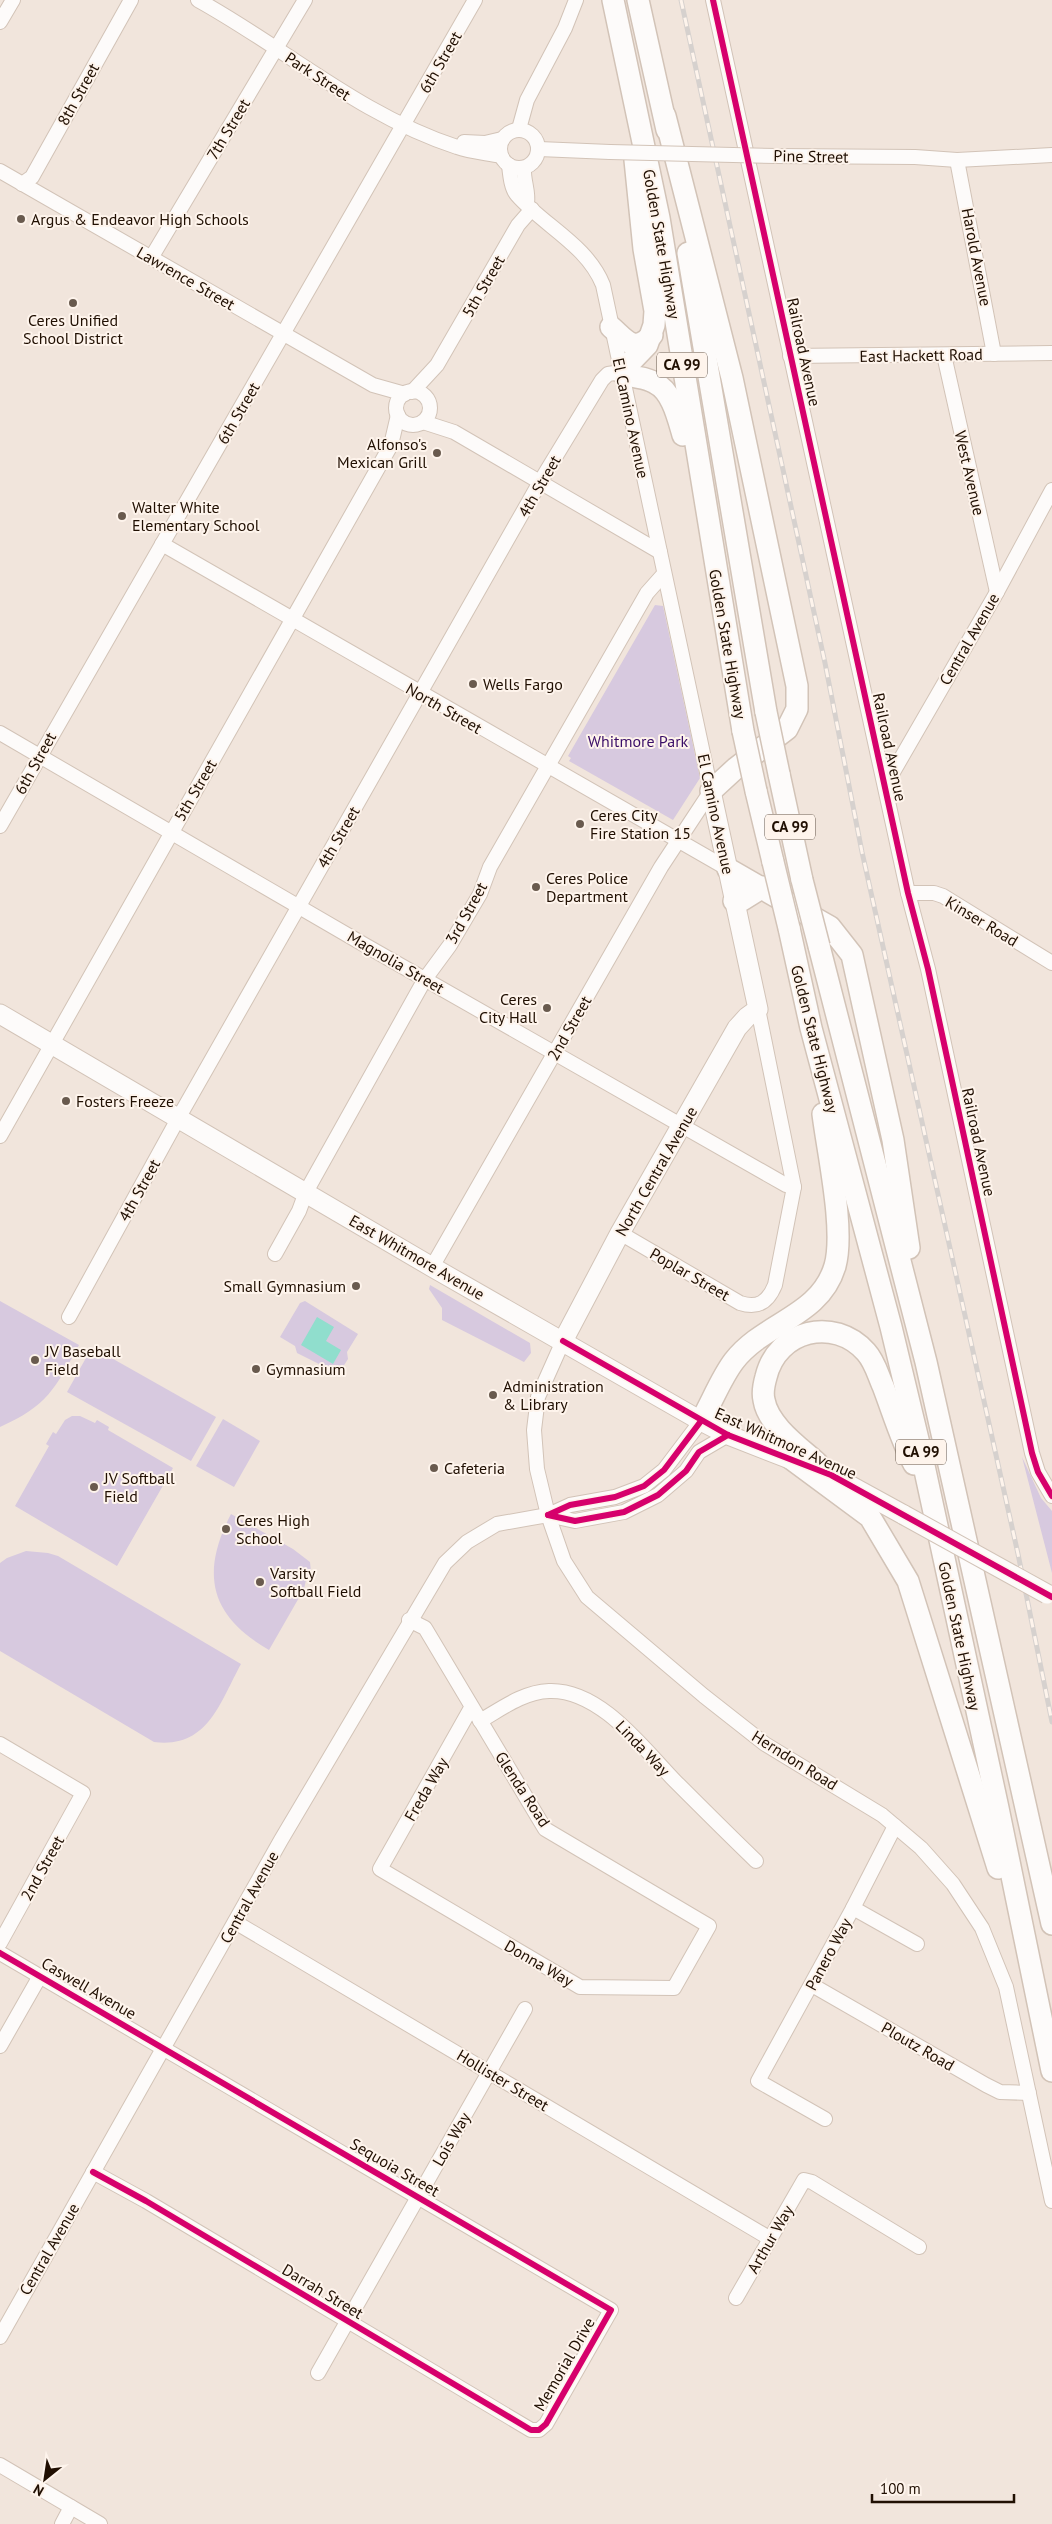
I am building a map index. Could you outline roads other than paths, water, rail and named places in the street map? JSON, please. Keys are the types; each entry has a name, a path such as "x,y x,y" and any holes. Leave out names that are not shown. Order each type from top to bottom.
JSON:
{"highway":[{"name":"Golden State Highway","path":"613,0 660,218 742,731 811,1028 891,1327 930,1496 1052,2071"},
{"name":"Golden State Highway","path":"638,0 665,116 766,712 779,774 802,880 926,1362 1052,1924"},
{"path":"622,43 644,249 655,311 652,335 642,351 621,372 632,378 656,383 670,400 680,425 710,537"},
{"path":"665,116 736,396 797,686 797,708 787,729 736,768 711,791"},
{"path":"611,327 633,344 641,344 652,335"},
{"path":"728,869 830,927 852,955 893,1140 926,1362"},
{"path":"734,901 742,900 763,888"},
{"path":"701,1421 734,1361 759,1336 806,1309 824,1288 835,1266 838,1231 811,1028"},
{"path":"830,1475 778,1425 768,1411 764,1400 764,1387 769,1364 776,1354 787,1342 815,1331 838,1333 850,1338 869,1355 906,1450 930,1496"},
{"path":"789,1458 870,1517 908,1581 1033,1980"}],"main road":[{"name":"El Camino Avenue","path":"711,791 758,1009"},
{"name":"North Central Avenue","path":"563,1341 620,1233 737,1028 758,1009"},
{"name":"East Whitmore Avenue","path":"0,1014 179,1117 432,1267 728,1436 830,1475 1050,1596"}],"street":[{"path":"0,22 13,0"},
{"name":"8th Street","path":"22,184 32,177 131,0"},
{"name":"Park Street","path":"198,0 355,100 404,126 456,147 505,161"},
{"name":"7th Street","path":"152,258 305,0"},
{"name":"6th Street","path":"0,826 39,755 284,334 475,0"},
{"path":"519,129 527,100 565,28 576,0"},
{"name":"Railroad Avenue","path":"713,0 908,893 928,969 1032,1453 1038,1472 1052,1496"},
{"path":"519,129 531,133 536,138 539,149 533,162 524,168 505,161 500,148 502,139 508,132 519,129"},
{"name":"Park Street","path":"443,141 485,143 502,139"},
{"name":"Pine Street","path":"539,149 957,160 1052,155"},
{"name":"Harold Avenue","path":"957,160 994,354"},
{"name":"El Camino Avenue","path":"505,161 516,194 593,266 603,285 660,552 663,575 711,791"},
{"path":"524,168 524,184 530,206"},
{"name":"Lawrence Street","path":"0,171 373,385 408,393"},
{"name":"5th Street","path":"408,393 437,365 530,206"},
{"name":"East Hackett Road","path":"790,356 1052,353"},
{"name":"West Avenue","path":"944,355 997,592"},
{"name":"5th Street","path":"429,405 437,365"},
{"name":"4th Street","path":"69,1317 298,906 540,482 602,380 608,374 621,372"},
{"name":"Lawrence Street","path":"373,385 397,413"},
{"path":"454,432 419,424 408,424 397,413 397,403 408,393 420,394 454,432 660,552"},
{"path":"419,424 428,415 429,405"},
{"name":"5th Street","path":"0,1136 54,1044 172,831 391,445 397,413"},
{"name":"5th Street","path":"391,445 419,424"},
{"name":"Central Avenue","path":"885,786 997,592 1052,490"},
{"name":"North Street","path":"162,544 419,694 728,869"},
{"name":"3rd Street","path":"275,1254 299,1211 306,1192 425,980 450,944 480,894 490,867 547,766 647,593 663,575"},
{"name":"Magnolia Street","path":"0,733 554,1054 786,1185 794,1187"},
{"name":"2nd Street","path":"432,1267 678,840 711,791"},
{"name":"Kinser Road","path":"908,893 934,893 943,896 1052,963"},
{"name":"El Camino Avenue","path":"758,1009 794,1187 775,1285 770,1298 763,1303"},
{"name":"Poplar Street","path":"620,1233 740,1303 751,1306 763,1303"},
{"name":"Herndon Road","path":"563,1341 544,1379 534,1414 537,1469 548,1515 564,1561 587,1597 704,1696 765,1744 862,1802 895,1826 941,1868 965,1900 982,1928 1006,1987 1052,2201"},
{"path":"548,1515 570,1505 615,1498 644,1486 664,1470 701,1421"},
{"path":"548,1515 575,1521 624,1512 658,1495 686,1471 700,1452 728,1436"},
{"name":"Central Avenue","path":"0,2336 235,1922 445,1563 467,1542 497,1524 548,1515"},
{"name":"Glenda Road","path":"410,1620 425,1628 545,1829 709,1926"},
{"name":"Linda Way","path":"480,1721 522,1697 539,1692 564,1693 585,1701 622,1724 675,1781 756,1862"},
{"name":"Freda Way","path":"380,1869 472,1708"},
{"name":"2nd Street","path":"0,1744 83,1792 0,1943"},
{"name":"Panero Way","path":"824,2119 758,2081 812,1985 895,1826"},
{"name":"Donna Way","path":"380,1869 580,1987 674,1988 709,1926"},
{"path":"853,1908 917,1944"},
{"name":"Hollister Street","path":"235,1922 769,2238"},
{"name":"Caswell Avenue","path":"0,1953 165,2048"},
{"path":"0,2046 40,1976"},
{"name":"Ploutz Road","path":"812,1985 986,2086 1000,2092 1029,2093"},
{"name":"Lois Way","path":"318,2373 525,2009"},
{"name":"Sequoia Street","path":"165,2048 610,2310"},
{"name":"Darrah Street","path":"94,2172 501,2414 531,2430 539,2430"},
{"name":"Arthur Way","path":"736,2298 804,2180 812,2182 919,2246"},
{"name":"Memorial Drive","path":"539,2430 546,2424 610,2310"},
{"path":"0,2465 100,2524"},
{"path":"62,2524 72,2507"}],"water":[{"path":"317,1317 334,1327 326,1341 341,1350 333,1364 301,1345"}],"railway":[{"path":"681,0 825,663 862,852 1018,1554 1052,1722"}],"place":[{"name":"Argus & Endeavor High Schools","path":"21,219"},
{"name":"Ceres Unified School District","path":"73,303"},
{"name":"Alfonso's Mexican Grill","path":"437,453"},
{"name":"Walter White Elementary School","path":"122,516"},
{"name":"Wells Fargo","path":"473,684"},
{"name":"Ceres City Fire Station 15","path":"580,824"},
{"name":"Ceres Police Department","path":"536,887"},
{"name":"Ceres City Hall","path":"547,1008"},
{"name":"Fosters Freeze","path":"66,1101"},
{"name":"Small Gymnasium","path":"356,1286"},
{"name":"JV Baseball Field","path":"35,1360"},
{"name":"Gymnasium","path":"256,1369"},
{"name":"Administration & Library","path":"493,1395"},
{"name":"Cafeteria","path":"434,1468"},
{"name":"JV Softball Field","path":"94,1487"},
{"name":"Ceres High School","path":"226,1529"},
{"name":"Varsity Softball Field","path":"260,1582"}],"park label":[{"name":"Whitmore Park","path":"638,741"}]}
